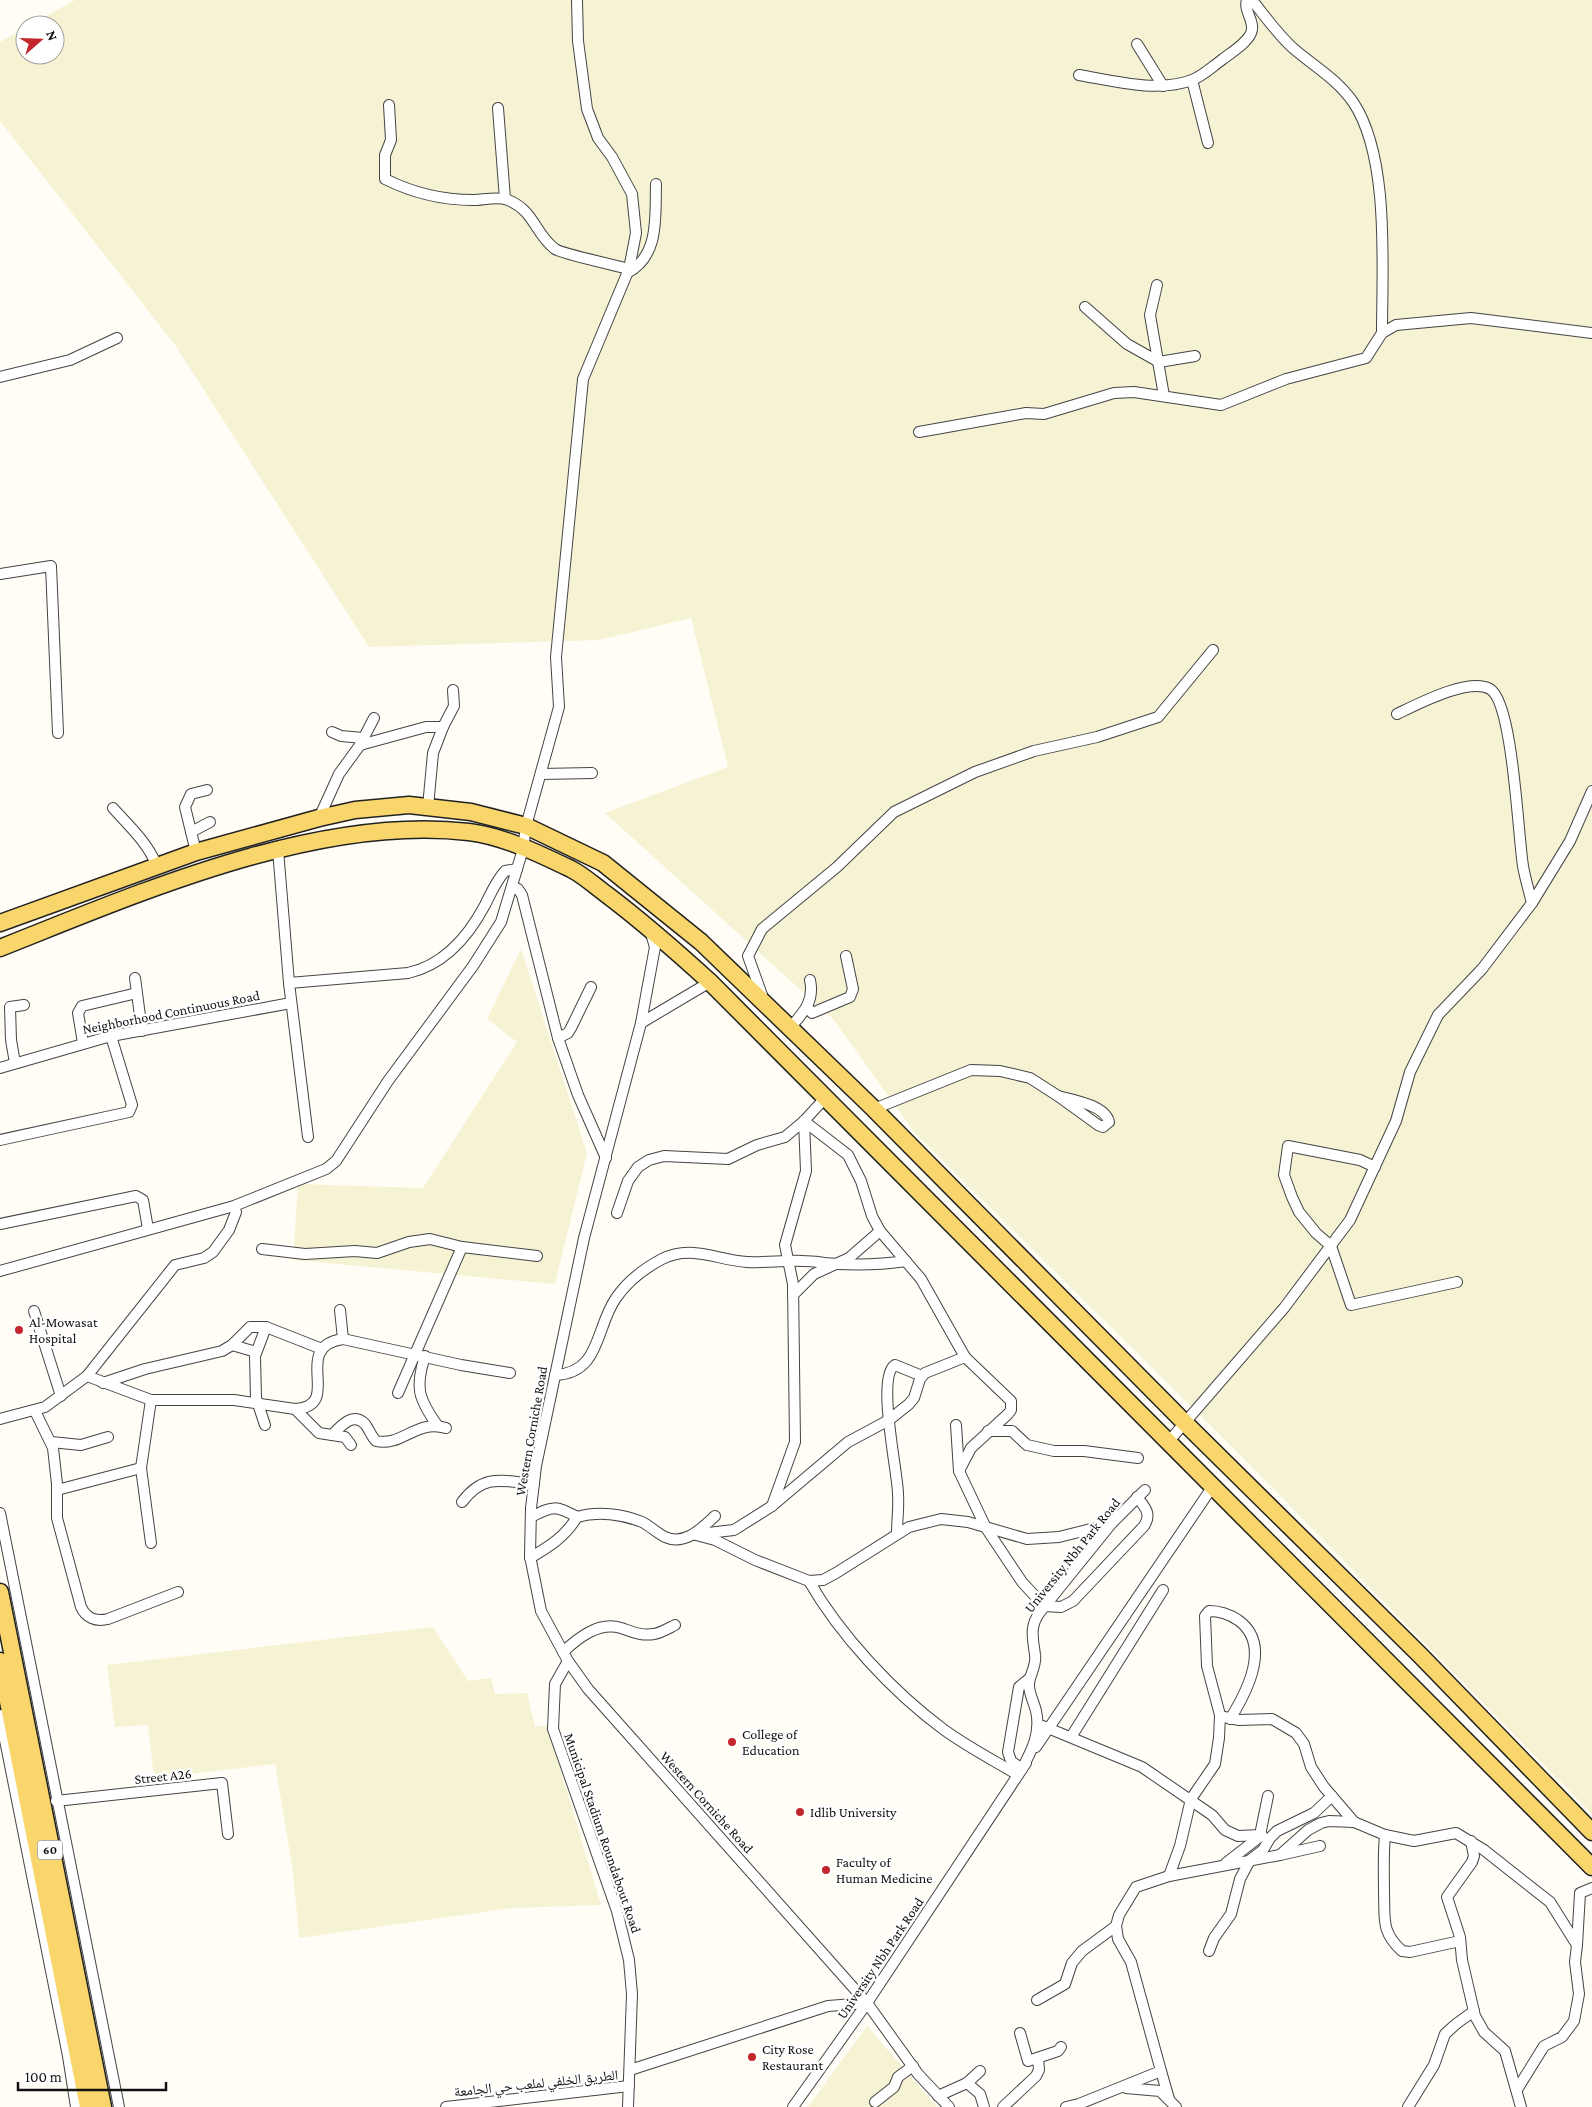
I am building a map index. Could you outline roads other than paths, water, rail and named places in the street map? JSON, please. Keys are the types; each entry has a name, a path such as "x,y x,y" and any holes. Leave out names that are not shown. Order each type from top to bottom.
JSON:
{"main road":[{"path":"0,923 156,864 319,818 355,810 400,806 470,812 526,826 603,863 701,942 769,1010 874,1109 1186,1424 1420,1655 1592,1832"},
{"path":"0,948 185,878 278,850 345,835 427,830 470,832 523,849 573,870 650,927 710,982 1592,1867"},
{"name":"60","path":"0,1592 103,2107"},
{"name":"60","path":"0,1662 88,2107"}],"street":[{"path":"0,1271 234,1206 314,1175 336,1161 388,1081 473,966 501,922 523,849 526,826 560,707 556,657 583,379 628,271 636,234 632,194 612,156 598,138 587,109 578,42 577,0"},
{"path":"1079,75 1122,83 1163,86 1192,80 1231,52 1251,33 1252,28 1246,8 1247,0"},
{"path":"1252,0 1293,48 1330,76 1353,102 1367,134 1375,162 1378,186 1382,333"},
{"path":"1137,44 1163,86"},
{"path":"1192,80 1208,143"},
{"path":"388,105 390,140 385,155 385,179 405,189 430,196 472,200 506,199 524,209 544,239 557,250 628,271 637,268 646,258 654,237 656,184"},
{"path":"498,108 506,199"},
{"path":"1157,285 1150,315 1164,396"},
{"path":"1085,307 1127,344 1158,362 1195,356"},
{"path":"919,432 1026,413 1044,414 1114,393 1134,392 1221,405 1286,379 1366,358 1382,333 1396,325 1471,318 1592,333"},
{"path":"0,377 70,360 117,338"},
{"path":"0,574 51,566 58,733"},
{"path":"769,1010 756,983 748,956 762,929 837,867 894,812 975,772 1034,751 1097,737 1158,717 1213,650"},
{"path":"1398,714 1437,696 1478,685 1492,690 1502,704 1511,755 1523,866 1532,903"},
{"path":"428,807 433,753 454,706 452,690"},
{"path":"319,818 339,774 362,742 374,718"},
{"path":"332,732 362,742 426,727 443,727"},
{"path":"541,774 592,773"},
{"path":"196,852 185,807 187,799 196,792 207,790"},
{"path":"1169,1442 1284,1308 1350,1220 1396,1121 1410,1072 1438,1015 1482,969 1532,903 1570,841 1592,791"},
{"path":"113,808 141,838 156,864"},
{"path":"191,832 210,822"},
{"path":"278,850 289,984 308,1137"},
{"path":"289,984 408,974 427,968 444,957 458,944 474,923 504,871 517,869"},
{"path":"512,887 518,889 522,895 558,1038 578,1095 606,1158"},
{"name":"Western Corniche Road","path":"650,927 655,948 641,1023 584,1238 534,1484 530,1558 541,1611 566,1657 588,1689 867,2003 913,2066 949,2107"},
{"path":"808,1008 812,1013 850,997 853,989 846,956"},
{"path":"135,978 142,1030"},
{"path":"789,1029 808,1008 810,980"},
{"path":"641,1023 710,982"},
{"path":"558,1038 568,1033 591,987"},
{"path":"83,1043 78,1014 82,1006 137,993"},
{"name":"Neighborhood Continuous Road","path":"0,1068 111,1036 291,1003"},
{"path":"15,1063 11,1040 10,1007 24,1005"},
{"path":"0,1140 129,1112 132,1105 111,1036"},
{"path":"874,1109 971,1070 1000,1070 1030,1078 1058,1096"},
{"path":"617,1213 628,1180 638,1167 649,1160 664,1156 728,1159 757,1145 778,1140 804,1121 825,1098"},
{"path":"804,1121 837,1145 850,1159 880,1232 921,1279 966,1357 1011,1401 1011,1410 971,1448 959,1471"},
{"path":"772,1506 794,1442 793,1284 788,1261 786,1236 801,1194 806,1172 804,1121"},
{"path":"1375,1167 1360,1160 1288,1146 1284,1175 1292,1197 1299,1212 1316,1233 1331,1246 1351,1305 1457,1282"},
{"path":"0,1224 136,1196 143,1200 148,1229"},
{"path":"0,1419 35,1411 61,1396 87,1376 175,1265 204,1258 213,1252 231,1226 236,1212 234,1206"},
{"path":"793,1295 814,1274 838,1264 880,1232"},
{"path":"262,1249 305,1254 355,1251 377,1253 409,1242 430,1239 462,1248 537,1256"},
{"path":"398,1393 420,1355 462,1248"},
{"path":"555,1375 570,1374 582,1367 590,1356 616,1298 638,1274 670,1255 704,1252 747,1262 788,1261 838,1264 906,1261"},
{"path":"340,1310 343,1339"},
{"path":"34,1311 61,1396"},
{"path":"103,1383 145,1369 222,1351 232,1345 250,1328 266,1327 322,1349"},
{"path":"265,1426 257,1404 256,1352 266,1327"},
{"path":"87,1376 151,1400 234,1400 295,1409 311,1407 316,1401 318,1394 317,1362 322,1349 334,1340 343,1339 461,1365 510,1373"},
{"path":"232,1345 256,1352"},
{"path":"332,1435 348,1420 361,1421 376,1441 385,1443 395,1441 413,1430 441,1426 423,1404 417,1387 420,1355"},
{"path":"531,1517 551,1507 560,1508 577,1516 594,1512 642,1522 666,1537 675,1539 696,1534 734,1530 772,1506 848,1442 888,1420 912,1401 922,1376 966,1357"},
{"path":"897,1533 898,1493 888,1420 890,1370 892,1367 899,1366 922,1376"},
{"path":"150,1543 141,1468 151,1400"},
{"path":"295,1409 319,1433 345,1437 351,1445"},
{"path":"35,1411 51,1442 57,1490 57,1518 81,1606 86,1615 99,1620 108,1619 178,1592"},
{"path":"956,1425 959,1471 986,1528 1022,1582 1044,1606 1061,1607 1073,1601 1144,1526 1148,1517 1147,1510 1137,1497"},
{"path":"988,1431 1012,1431 1027,1445 1054,1451 1084,1451 1138,1458"},
{"path":"51,1442 81,1445 108,1437"},
{"path":"57,1490 141,1468"},
{"path":"462,1502 472,1489 486,1481 534,1484"},
{"path":"1020,1772 1213,1486"},
{"name":"University Nbh Park Road","path":"793,2107 867,2003 1020,1772 1034,1744 1038,1724 1030,1693 1030,1678 1036,1661 1032,1629 1036,1617 1111,1524 1144,1490"},
{"path":"0,1513 56,1801 85,1933 119,2107"},
{"path":"530,1558 559,1540 569,1531 577,1516"},
{"path":"696,1534 715,1516"},
{"path":"696,1534 809,1581 823,1580 836,1573 909,1527 941,1519 968,1522 1027,1539 1059,1537 1111,1524"},
{"path":"809,1581 841,1629 925,1715 965,1744 1020,1772"},
{"path":"1071,1737 1163,1590"},
{"path":"1169,1876 1180,1846 1191,1799 1214,1764 1219,1738 1220,1715 1207,1666 1205,1616 1210,1610 1226,1613 1241,1622 1250,1631 1256,1644 1251,1675 1230,1719"},
{"path":"566,1657 588,1633 604,1627 620,1628 633,1634 655,1634 675,1625"},
{"name":"Municipal Stadium Roundabout Road","path":"566,1657 555,1684 553,1729 607,1880 629,1960 632,1994 628,2107"},
{"path":"1020,1772 1012,1763 1008,1752 1019,1687 1030,1678"},
{"path":"0,1715 61,2018 76,2107"},
{"path":"1220,1715 1230,1719 1272,1719 1296,1733 1304,1744 1311,1767 1354,1822"},
{"path":"1038,1724 1142,1767 1191,1799 1212,1815 1225,1830 1238,1836 1265,1836"},
{"name":"Street A26","path":"56,1801 222,1783 228,1834"},
{"path":"1209,1951 1214,1938 1231,1914 1240,1879 1250,1860 1263,1850 1268,1796"},
{"path":"1224,1865 1265,1836 1314,1813 1332,1796"},
{"path":"1280,1855 1321,1823 1354,1822 1385,1835 1414,1841 1456,1833 1470,1841 1550,1902 1577,1945"},
{"path":"1385,1835 1384,1924 1395,1942 1402,1951 1410,1952 1460,1941"},
{"path":"1470,1841 1474,1856 1472,1862 1447,1897 1460,1941 1462,1960 1479,2026 1505,2051 1518,2088 1522,2107"},
{"path":"1172,2104 1131,1962 1118,1939 1116,1926 1118,1915 1136,1888 1169,1876 1320,1846"},
{"path":"1518,2088 1544,2046 1562,2037 1574,2021 1578,1994 1575,1962 1580,1893 1592,1888"},
{"path":"1037,2000 1065,1984 1072,1963 1082,1951 1116,1926"},
{"path":"630,2070 828,2006 867,2003"},
{"path":"1408,2107 1434,2065 1446,2034 1474,2010"},
{"path":"1020,2033 1028,2061 1058,2051 1061,2047"},
{"path":"1003,2107 1036,2076 1039,2070 1038,2058"},
{"path":"875,2102 894,2087 898,2077 913,2066"},
{"path":"938,2096 967,2083 980,2071"},
{"path":"1066,2107 1122,2088 1161,2071"},
{"path":"967,2083 980,2094 984,2107"},
{"name":"الطريق الخلفي لملعب حي الجامعة","path":"446,2107 628,2086"},
{"path":"1122,2088 1154,2089 1160,2091 1172,2104"}],"place":[{"name":"Al-Mowasat Hospital","path":"19,1330"},
{"name":"College of Education","path":"732,1742"},
{"name":"Idlib University","path":"800,1812"},
{"name":"Faculty of Human Medicine","path":"826,1870"},
{"name":"City Rose Restaurant","path":"752,2057"}]}
